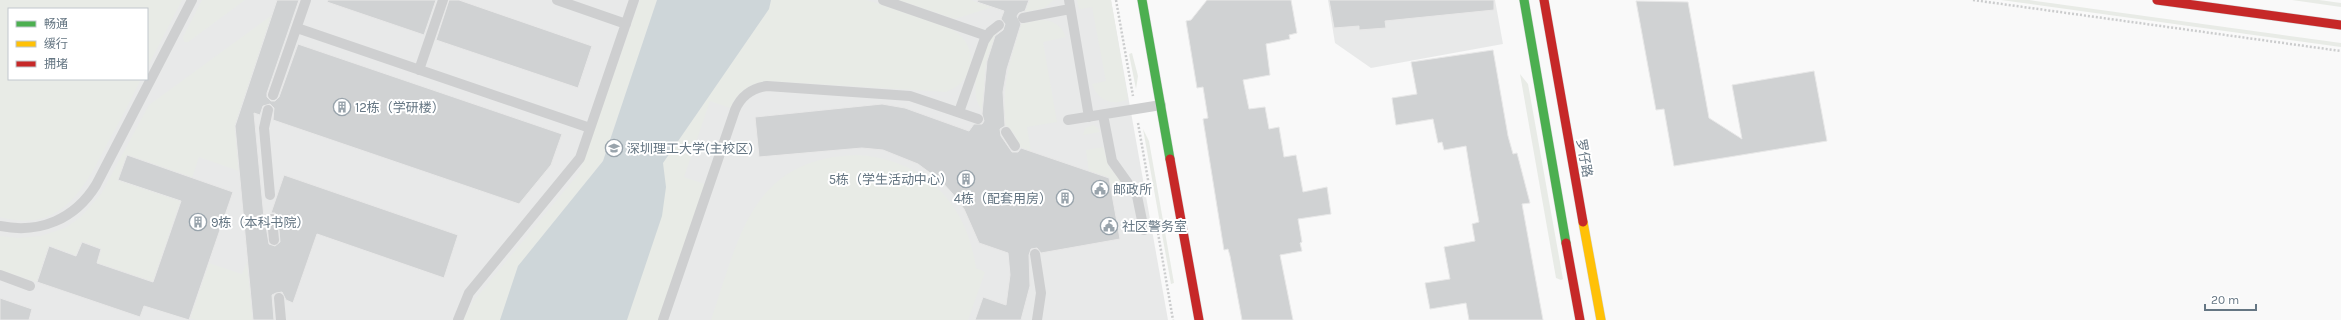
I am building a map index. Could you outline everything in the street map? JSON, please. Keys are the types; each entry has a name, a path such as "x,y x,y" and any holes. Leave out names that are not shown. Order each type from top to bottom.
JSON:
{"main road":[{"path":"1142,0 1199,320"},
{"path":"1524,0 1580,320"},
{"name":"罗仔路","path":"1544,0 1601,320"},
{"path":"2156,0 2341,25"}],"lane":[{"path":"0,226 20,229 44,226 65,217 85,201 96,185 192,0"},
{"path":"274,95 306,0"},
{"path":"419,70 443,0"},
{"path":"557,0 626,24"},
{"path":"458,320 469,293 578,161 634,0"},
{"path":"883,0 987,36"},
{"path":"1023,18 1069,4 1089,117"},
{"path":"959,112 987,36 999,25"},
{"path":"297,28 590,128"},
{"path":"663,320 735,110 740,101 749,92 767,86 910,96 978,119"},
{"path":"1068,120 1161,105"},
{"path":"268,110 264,128 270,195"},
{"path":"1103,115 1112,161 1137,196 1144,230"},
{"path":"1006,132 1015,146"},
{"path":"272,219 274,240"},
{"path":"1035,254 1041,293 1037,320"},
{"path":"0,276 30,286"},
{"path":"279,298 281,320"}],"path":[{"path":"1116,0 1133,94"},
{"path":"1973,0 2341,51"},
{"path":"1167,284 1173,320"}],"shaded area":[{"path":"0,0 182,0 148,66 148,8 8,8 8,80 140,80 89,177 68,204 55,213 39,219 21,221 0,217"},
{"name":"深圳理工大学(主校区)","path":"167,0 1111,0 1168,320 0,320 0,192 131,80 148,80 148,48"},
{"path":"202,0 245,0 188,42 184,42 183,37"},
{"path":"640,0 657,0 603,161 518,266 500,320 463,320 472,303 579,173"},
{"path":"657,0 771,0 769,9 663,163 666,187 662,216 627,320 500,320 518,266 603,161"},
{"path":"771,0 867,0 947,27 957,33 965,41 971,60 969,70 965,79 957,86 946,92 768,81 745,89 733,102 730,108 710,101 684,177 705,184 658,320 590,320 623,221 769,9"},
{"path":"899,0 971,0 992,7 955,19"},
{"path":"1029,0 1054,0 1044,8 1025,12"},
{"path":"1077,0 1111,0 1128,99 1111,102 1102,98 1094,90 1092,84 1106,81 1092,7 1079,9"},
{"path":"1328,0 1495,0 1503,44 1371,68 1335,43"},
{"path":"2001,0 2029,0 2341,43 2341,47"},
{"path":"2292,0 2319,0 2341,3 2341,7"},
{"path":"272,15 236,122 239,171 199,157 192,178 127,156 118,180 181,201 153,282 97,263 100,252 99,249 87,243 84,243 90,260 49,246 37,282 0,270 0,236 18,238 41,236 65,228 81,217 101,194 149,105"},
{"path":"1039,20 1056,24 1062,29 1066,37 1043,42 1057,122 1027,127 1031,151 1021,148 1014,133 1005,124 1004,110 1010,61 1021,24"},
{"path":"996,33 985,70 983,111 978,103 976,94 978,71 985,49"},
{"path":"1132,53 1138,76 1136,89 1129,54"},
{"path":"1520,74 1528,84 1563,279 1561,280 1556,278"},
{"path":"1093,125 1098,128 1100,132 1083,135 1085,128"},
{"path":"1143,129 1149,141 1174,283 1171,284"},
{"path":"1103,147 1109,167 1124,185 1110,187 1089,172 1086,150"},
{"path":"857,155 881,158 903,165 922,175 938,189 952,205 963,223 971,245 976,268 985,272 968,320 711,320 731,260 742,233 755,208 772,187 793,171 821,160"},
{"path":"248,260 253,320 196,320 190,318 209,263 242,274"}],"building":[{"path":"277,0 299,0 267,93 267,97 271,101 275,101 279,97 298,44 562,134 551,165 519,204 273,120 274,108 270,104 263,106 260,115 254,113 265,228 266,226 269,244 275,246 280,242 278,218 275,213 271,213 284,175 458,235 444,278 317,234 293,303 286,300 282,292 276,293 272,295 274,320 253,320 235,126"},
{"path":"328,0 436,0 424,35 327,2"},
{"path":"449,0 459,0 592,46 578,88 436,40"},
{"path":"978,0 1029,0 1025,11 1019,13 1017,16 1021,24 1007,69 1003,92 1005,126 1000,129 1001,136 1012,152 1018,152 1021,148 1109,178 1120,239 1041,253 1037,248 1031,249 1029,255 1030,286 1021,320 975,320 983,297 1006,305 1010,275 1008,253 979,243 964,209 952,193 941,181 918,164 883,150 862,148 759,157 755,117 882,104 905,108 969,131 974,124 982,124 984,121 982,114 987,61 995,36 1003,30 1005,24 1001,19 1004,11 977,2"},
{"path":"1207,0 1291,0 1297,33 1289,35 1290,39 1266,44 1270,75 1243,80 1249,109 1265,107 1269,129 1279,127 1284,157 1296,155 1303,192 1327,187 1331,214 1298,219 1302,251 1280,255 1293,320 1242,320 1230,256 1228,249 1224,250 1203,119 1208,118 1203,87 1197,88 1186,21 1191,20"},
{"path":"1329,0 1494,0 1494,10 1385,21 1386,28 1359,30 1359,26 1334,28"},
{"path":"1636,1 1688,2 1709,118 1742,139 1732,85 1814,71 1827,141 1674,166 1664,109 1656,110"},
{"path":"1493,50 1508,136 1513,154 1517,153 1530,203 1522,204 1543,320 1469,320 1466,303 1430,309 1425,283 1450,279 1444,247 1475,241 1472,224 1479,222 1466,146 1444,150 1442,142 1438,143 1433,119 1396,125 1392,98 1417,94 1411,62"},
{"name":"9栋（本科书院）","path":"127,155 233,192 189,320 144,306 140,317 37,282 49,246 76,256 82,242 101,249 97,263 153,282 181,201 118,180"},
{"path":"0,298 32,309 29,320 0,320"}],"traffic: fast":[{"path":"1142,0 1170,159"},
{"path":"1524,0 1566,243"}],"traffic: slow":[{"path":"1583,222 1601,320"}],"traffic: jam":[{"path":"1544,0 1583,222"},
{"path":"2157,0 2341,25"},
{"path":"1170,159 1199,320"},
{"path":"1566,243 1580,320"}],"place":[{"name":"12栋（学研楼）","path":"342,107"},
{"name":"深圳理工大学(主校区)","path":"614,148"},
{"name":"5栋（学生活动中心）","path":"966,179"},
{"name":"邮政所","path":"1100,189"},
{"name":"4栋（配套用房）","path":"1065,198"},
{"name":"9栋（本科书院）","path":"198,222"},
{"name":"社区警务室","path":"1109,226"}]}
